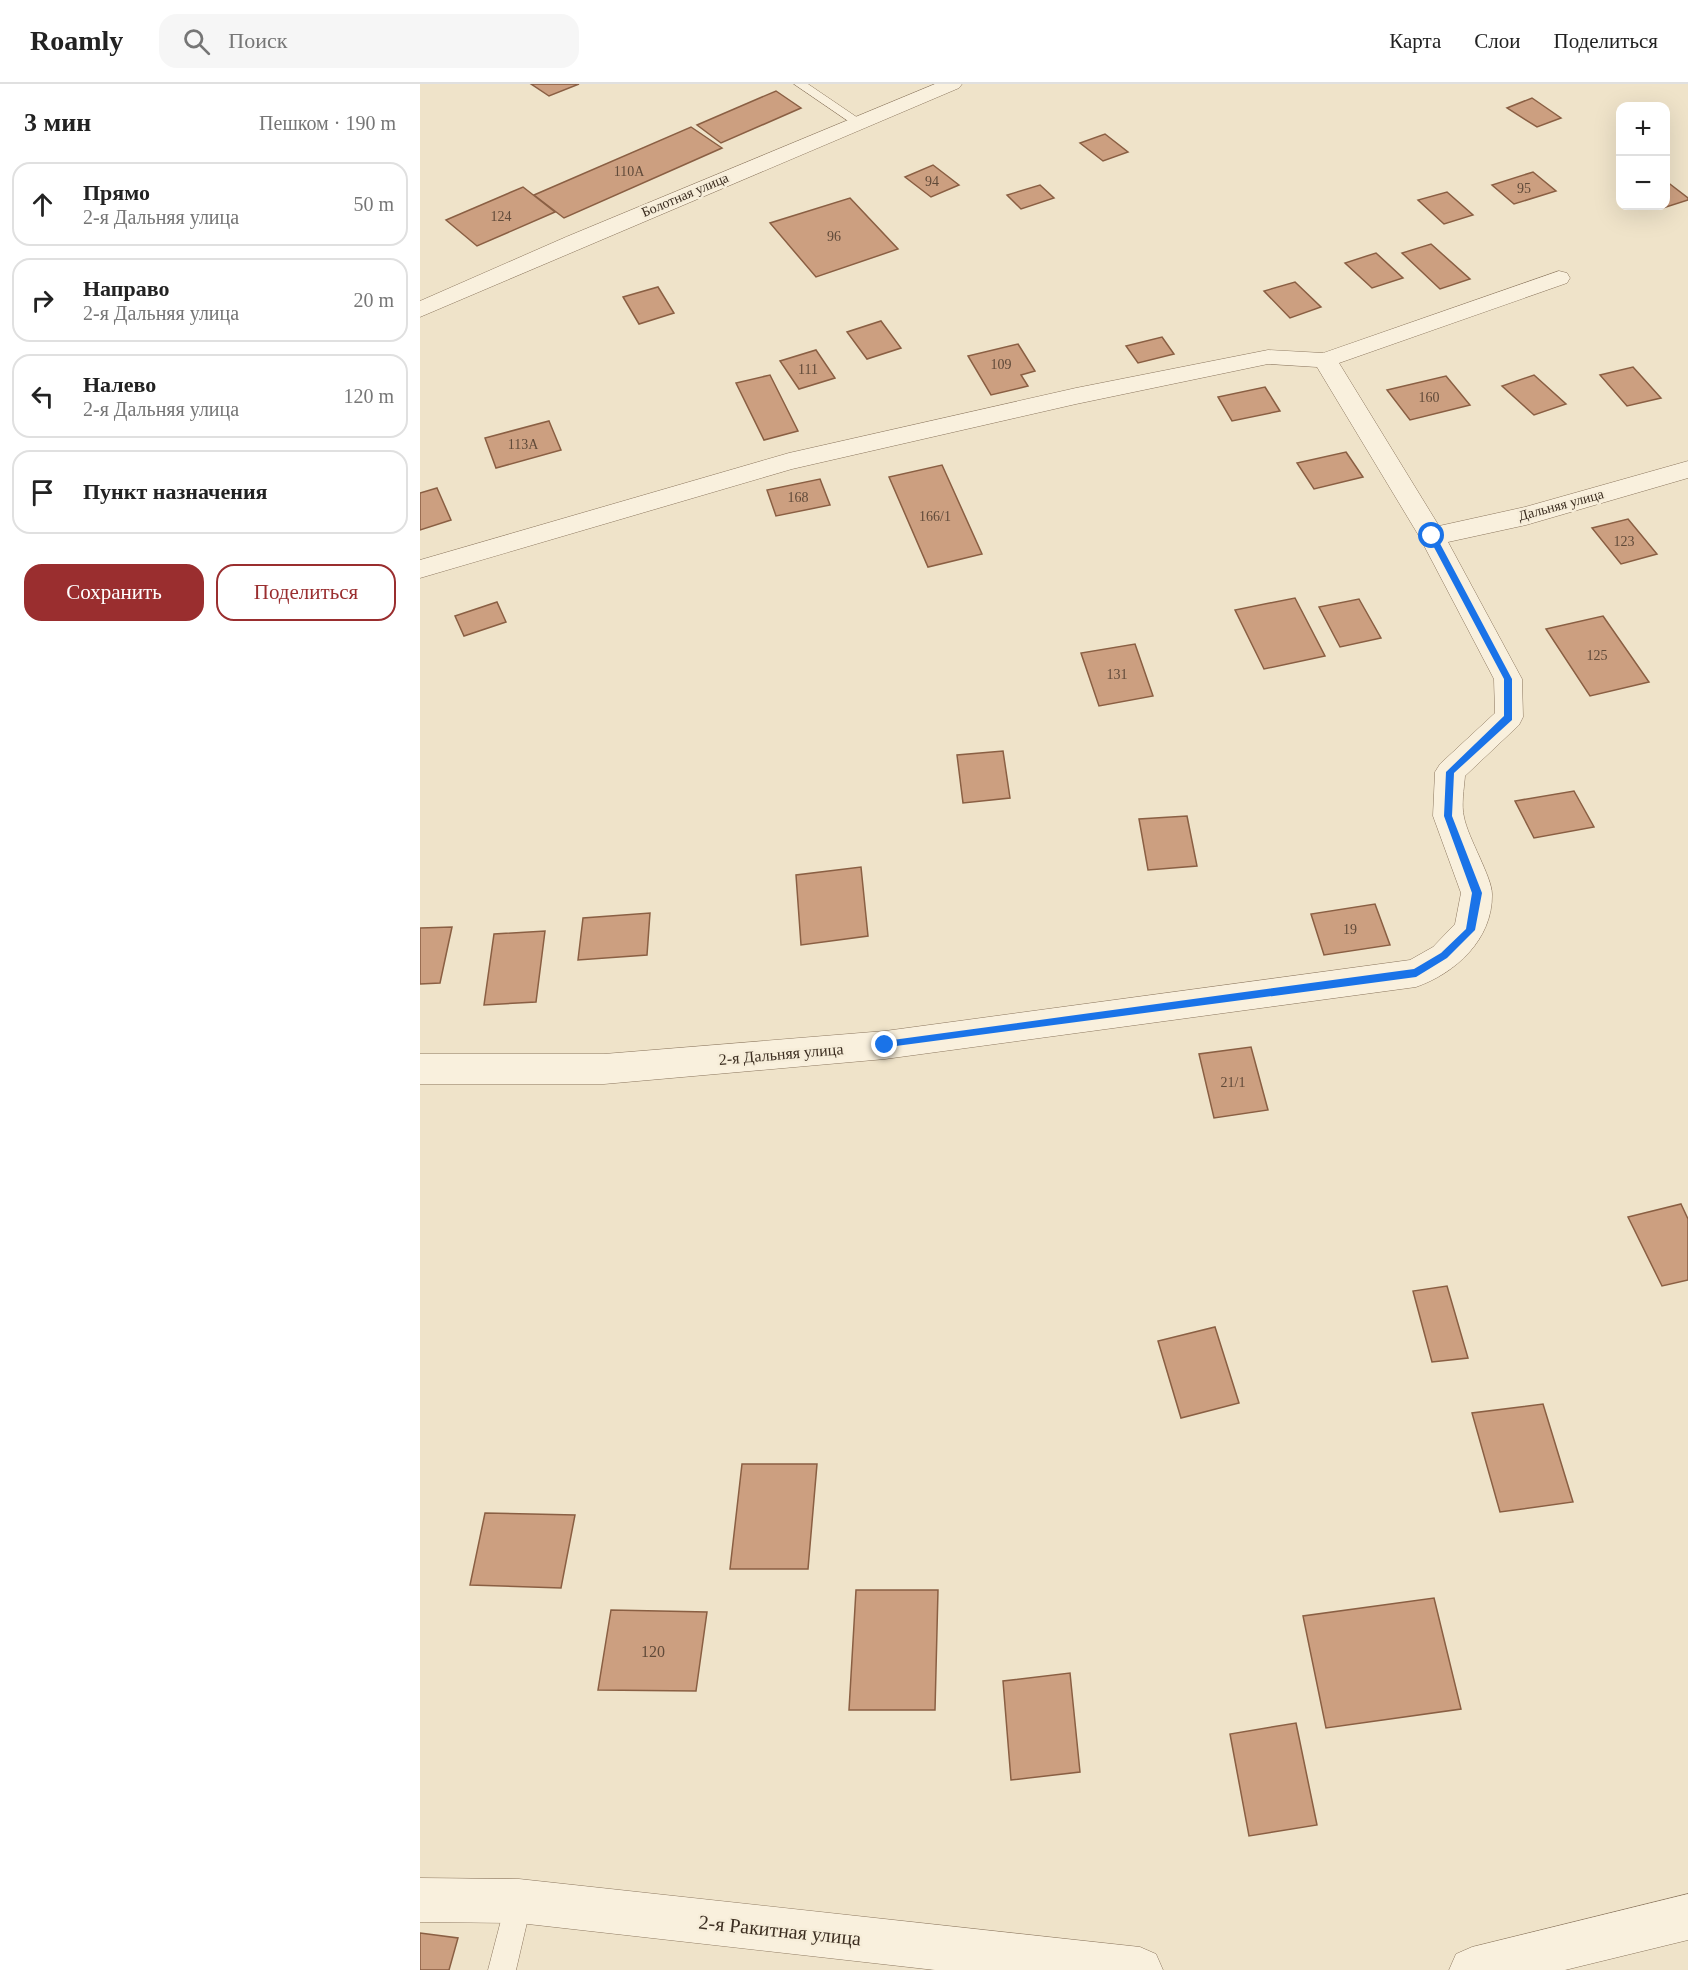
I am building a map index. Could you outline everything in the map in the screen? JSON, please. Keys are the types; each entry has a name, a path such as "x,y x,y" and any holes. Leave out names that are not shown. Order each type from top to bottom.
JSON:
{"street":[{"name":"Болотная улица","path":"420,310 952,84"},
{"path":"420,569 789,461 1076,396 1268,357 1325,360 1559,278"},
{"name":"2-я Дальняя улица","path":"420,1069 604,1069 885,1045 1416,973 1444,956 1470,930 1477,893 1448,816 1450,772 1509,717 1508,679 1432,536 1325,360"},
{"name":"Дальняя улица","path":"1432,536 1526,516 1688,470"},
{"name":"2-я Ракитная улица","path":"420,1900 519,1901 1140,1970"},
{"path":"1472,1970 1688,1917"}],"lane":[{"path":"800,84 858,122"},
{"path":"502,1970 519,1901"}],"building":[{"path":"531,84 579,84 549,96"},
{"path":"776,91 801,108 721,143 697,125"},
{"path":"1532,98 1561,118 1537,127 1507,108"},
{"path":"691,127 722,148 564,218 534,195"},
{"path":"1105,134 1128,152 1103,161 1080,143"},
{"path":"933,165 959,185 931,197 905,177"},
{"path":"1533,172 1556,191 1514,204 1492,185"},
{"path":"1670,184 1688,198 1688,200 1670,206"},
{"path":"1040,185 1054,198 1021,209 1007,195"},
{"path":"523,187 555,212 477,246 446,220"},
{"path":"1447,192 1473,215 1444,224 1418,200"},
{"path":"850,198 898,249 816,277 770,223"},
{"path":"1431,244 1470,279 1440,289 1402,253"},
{"path":"1376,253 1403,278 1372,288 1345,263"},
{"path":"1295,282 1321,307 1290,318 1264,291"},
{"path":"658,287 674,313 639,324 623,297"},
{"path":"881,321 901,348 867,359 847,332"},
{"path":"1162,337 1174,354 1138,363 1126,346"},
{"path":"1018,344 1035,371 1021,375 1028,386 991,395 968,356"},
{"path":"816,350 835,378 799,389 780,361"},
{"path":"1633,367 1661,398 1627,406 1600,375"},
{"path":"770,375 798,431 764,440 736,383"},
{"path":"1534,375 1566,404 1534,415 1502,386"},
{"path":"1446,376 1470,405 1410,420 1387,390"},
{"path":"1265,387 1280,411 1232,421 1218,397"},
{"path":"549,421 561,450 496,468 485,438"},
{"path":"1346,452 1363,477 1314,489 1297,463"},
{"path":"942,465 982,554 928,567 889,477"},
{"path":"820,479 830,505 776,516 767,490"},
{"path":"437,488 451,520 420,530 420,493"},
{"path":"1628,519 1657,554 1621,564 1592,528"},
{"path":"1295,598 1325,656 1264,669 1235,610"},
{"path":"1359,599 1381,638 1340,647 1319,607"},
{"path":"497,602 506,622 464,636 455,616"},
{"path":"1603,616 1649,682 1590,696 1546,629"},
{"path":"1135,644 1153,696 1099,706 1081,653"},
{"path":"1003,751 1010,798 963,803 957,755"},
{"path":"1574,791 1594,827 1534,838 1515,801"},
{"path":"1187,816 1197,866 1148,870 1139,819"},
{"path":"861,867 868,936 801,945 796,875"},
{"path":"1375,904 1390,945 1324,955 1311,914"},
{"path":"650,913 647,955 578,960 583,918"},
{"path":"452,927 440,983 420,984 420,928"},
{"path":"545,931 536,1002 484,1005 494,934"},
{"path":"1251,1047 1268,1110 1214,1118 1199,1054"},
{"path":"1681,1204 1688,1219 1688,1280 1662,1286 1628,1217"},
{"path":"1447,1286 1468,1358 1432,1362 1413,1291"},
{"path":"1215,1327 1239,1403 1181,1418 1158,1341"},
{"path":"1543,1404 1573,1502 1500,1512 1472,1413"},
{"path":"742,1464 817,1464 808,1569 730,1569"},
{"path":"485,1513 575,1515 561,1588 470,1585"},
{"path":"856,1590 938,1590 935,1710 849,1710"},
{"path":"1434,1598 1461,1709 1326,1728 1303,1616"},
{"path":"611,1610 707,1612 696,1691 598,1690"},
{"path":"1070,1673 1080,1772 1011,1780 1003,1681"},
{"path":"1296,1723 1317,1825 1249,1836 1230,1734"},
{"path":"420,1933 458,1938 449,1970 420,1970"}],"route":[{"path":"885,1045 1416,973 1444,956 1470,930 1477,893 1448,816 1450,772 1509,717 1508,679 1432,536"}]}
